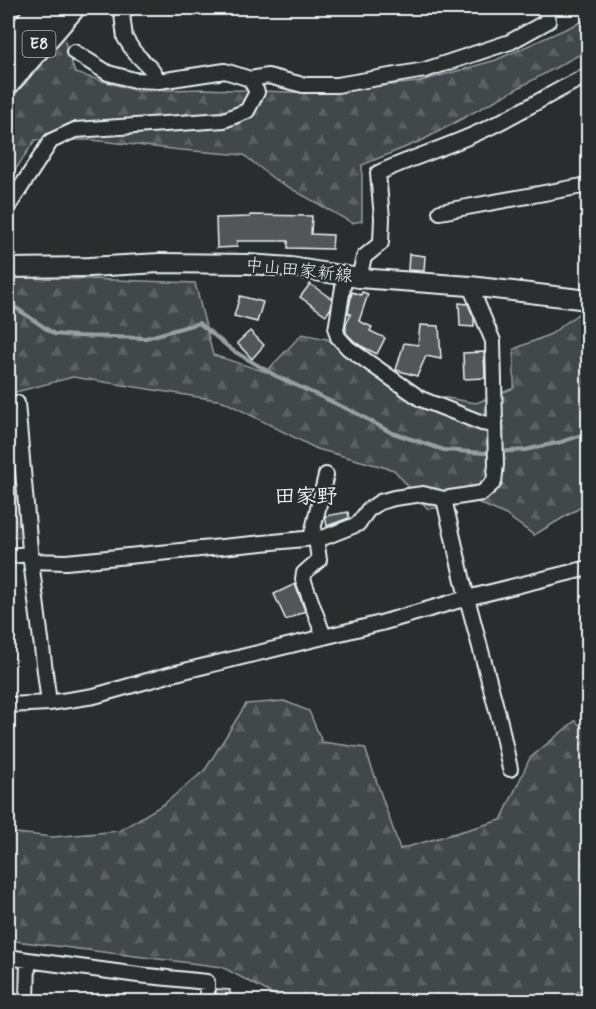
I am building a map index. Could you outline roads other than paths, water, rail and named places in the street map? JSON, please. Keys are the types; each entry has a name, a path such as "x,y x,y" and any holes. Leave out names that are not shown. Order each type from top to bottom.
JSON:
{"highway":[{"name":"E8","path":"8,46 41,8"},
{"name":"E8","path":"8,82 72,8"}],"main road":[{"name":"中山田家新線","path":"8,268 160,263 248,264 291,267 352,277 470,286 588,300"}],"street":[{"path":"128,8 122,14 125,38 159,81"},
{"path":"74,52 108,73 134,80 159,81 225,71 250,79 268,76 303,85 337,85 425,70 510,42 548,21 547,12 541,8"},
{"path":"495,425 482,423 421,399 348,348 338,337 336,330 352,277 364,257 381,243 382,218 378,173 491,127 588,75"},
{"path":"8,207 51,141 75,130 224,120 247,111 257,92 250,79"},
{"path":"440,212 588,185"},
{"path":"8,556 66,562 325,537 358,524 368,510 380,502 394,498 423,494 444,500 482,493 494,482 496,465 493,341 470,286"},
{"path":"17,403 31,557 49,703"},
{"path":"324,637 303,579 304,573 319,560 314,538 326,475"},
{"path":"444,500 510,769"},
{"path":"8,705 49,703 94,696 588,568"},
{"path":"8,957 207,982 207,1002"},
{"path":"27,1002 28,960"}],"waterway":[{"path":"8,309 16,308 54,334 74,336 146,338 199,323 232,350 276,376 358,414 390,432 444,450 484,453 525,450 588,433"}],"tunnel":[{"path":"19,8 74,52"}],"district":[{"name":"田家野","path":"306,497"}]}
